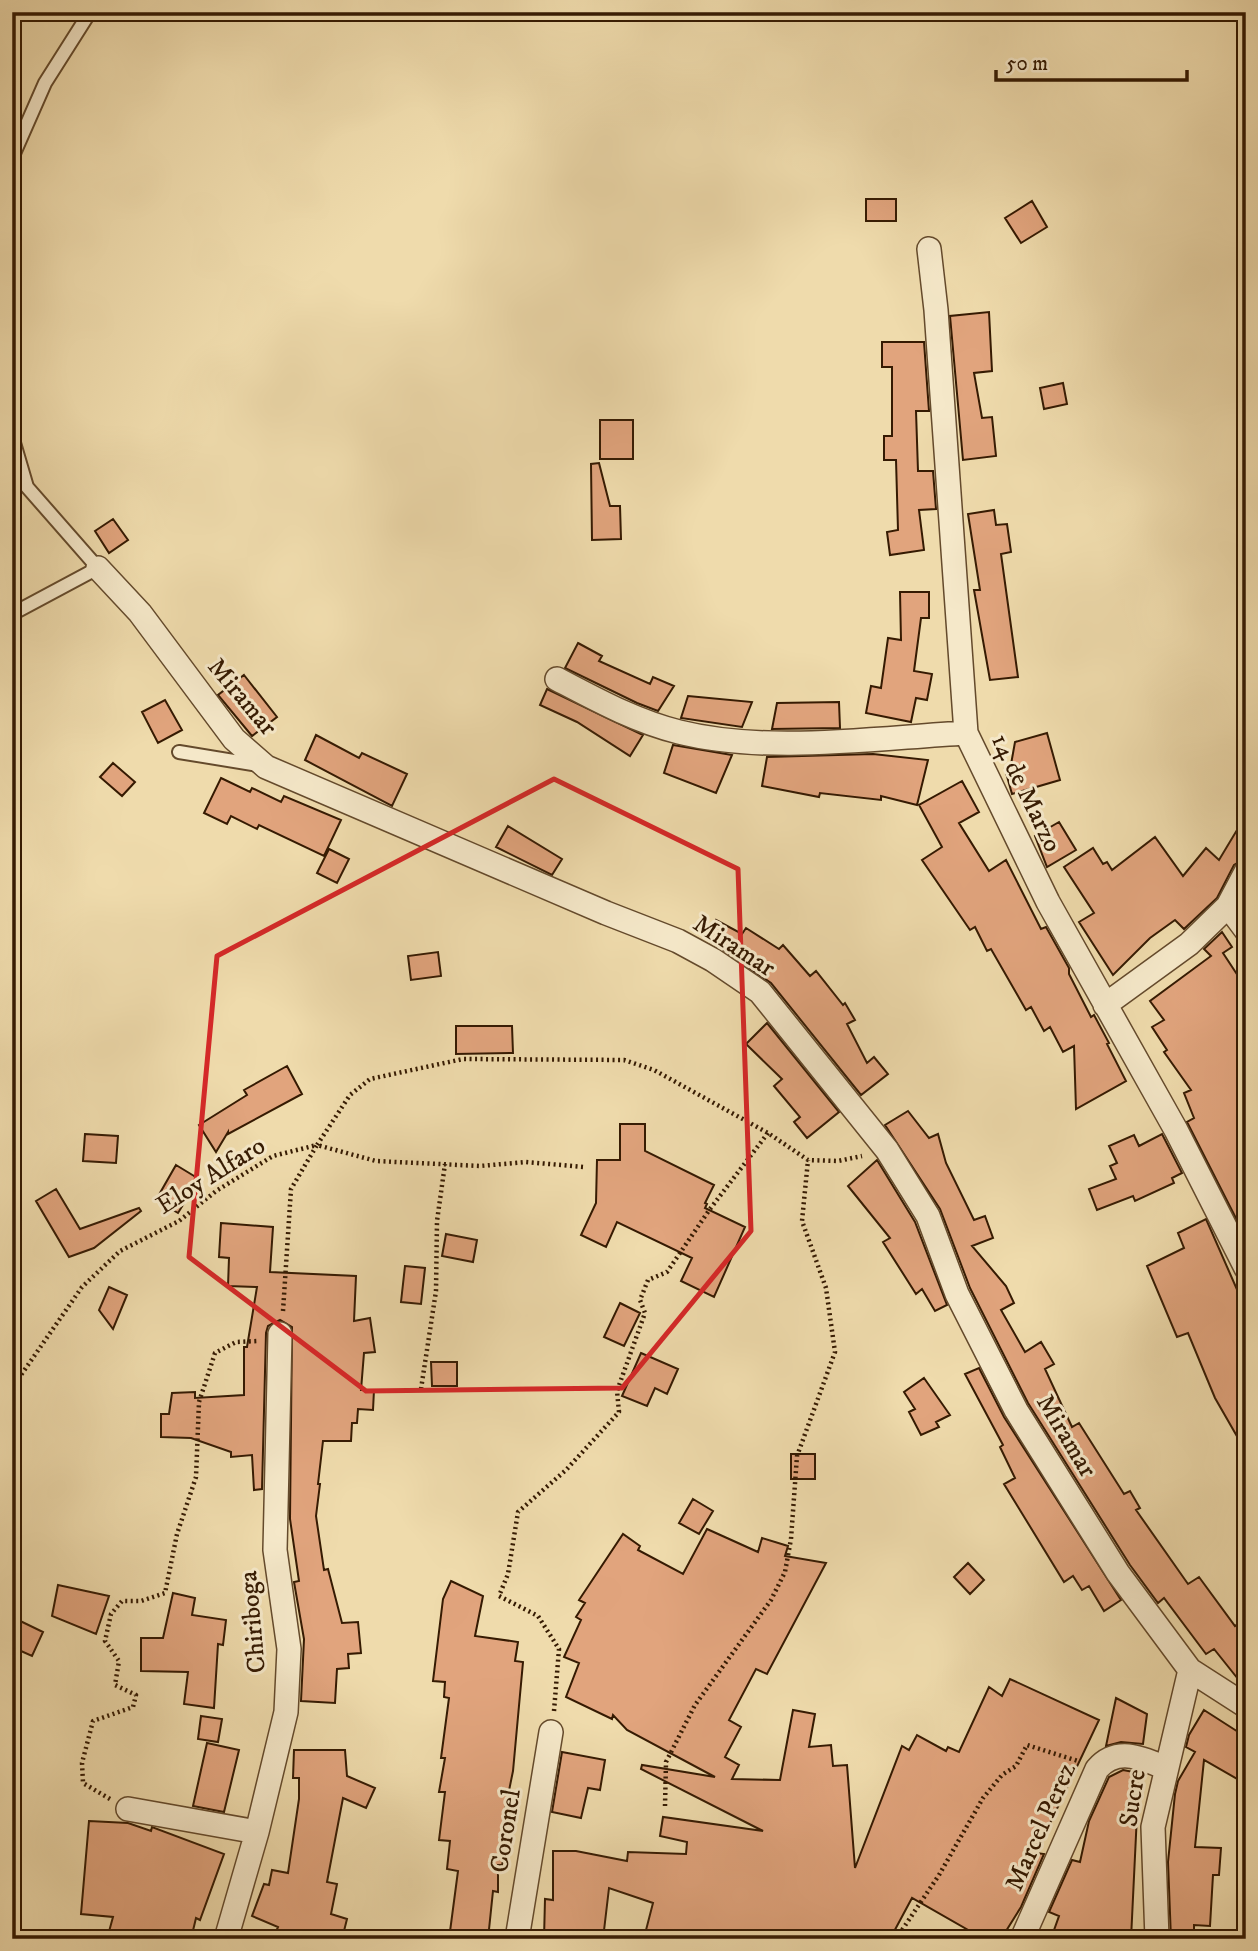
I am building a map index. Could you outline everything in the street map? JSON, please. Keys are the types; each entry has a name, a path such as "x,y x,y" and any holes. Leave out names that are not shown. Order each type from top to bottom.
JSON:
{"street":[{"name":"14 de Marzo","path":"929,249 937,324 966,733 1048,902 1176,1130 1246,1268"},
{"name":"Miramar","path":"98,568 140,612 234,739 266,767 606,913 678,941 713,960 760,992 887,1150 928,1216 957,1294 1016,1410 1118,1573 1190,1670 1246,1706"},
{"path":"557,679 626,715 679,732 743,742 966,733"},
{"path":"1105,1005 1189,944 1228,906 1246,872"},
{"path":"1228,906 1246,930"},
{"name":"Chiriboga","path":"226,1939 257,1832 286,1712 288,1662 275,1550 280,1334"},
{"name":"Sucre","path":"1157,1939 1153,1827 1190,1670"},
{"name":"Coronel","path":"517,1939 551,1732"},
{"name":"Marcel Perez","path":"1022,1939 1097,1769 1107,1759 1125,1755 1166,1768"},
{"path":"128,1809 257,1832"}],"lane":[{"path":"12,158 45,83 90,12"},
{"name":"Miramar","path":"12,436 27,487 98,568"},
{"path":"12,614 98,568"},
{"path":"179,752 211,755 266,767"}],"path":[{"path":"128,1809 83,1783 82,1763 93,1721 133,1707 136,1695 115,1685 119,1661 105,1641 111,1614 122,1601 141,1601 165,1593 177,1534 196,1477 199,1402 215,1353 236,1342 265,1340 280,1334 291,1189 350,1095 370,1079 463,1059 624,1060 654,1070 768,1133 808,1160 838,1161 887,1150"},
{"path":"551,1732 558,1689 559,1649 538,1616 499,1596 508,1574 518,1512 566,1470 619,1412 617,1391 645,1313 640,1300 648,1280 667,1272 710,1209 768,1133"},
{"path":"317,1145 376,1161 480,1166 526,1162 584,1167"},
{"name":"Eloy Alfaro","path":"12,1388 82,1287 120,1251 179,1221 216,1191 273,1156 317,1145"},
{"path":"665,1806 667,1762 695,1704 771,1600 785,1572 791,1539 796,1456 835,1352 826,1288 802,1221 808,1160"},
{"path":"421,1389 436,1291 437,1221 445,1164"},
{"path":"896,1939 939,1875 983,1798 1002,1775 1016,1766 1027,1745 1070,1757 1097,1769"}],"highlighted area":[{"path":"554,779 738,869 751,1231 622,1388 366,1391 189,1257 217,956"}],"building":[{"path":"866,199 896,199 896,221 866,221"},
{"path":"1032,201 1047,227 1021,243 1005,218"},
{"path":"989,312 992,371 974,373 982,418 992,417 996,456 963,460 950,316"},
{"path":"882,342 924,342 929,411 916,411 918,471 933,471 936,509 919,510 924,550 890,555 887,532 898,530 896,460 884,460 884,436 892,436 892,367 882,367"},
{"path":"1063,383 1067,404 1044,409 1040,388"},
{"path":"600,420 633,420 633,459 600,459"},
{"path":"599,463 610,506 620,506 621,539 592,540 591,464"},
{"path":"994,510 996,525 1007,524 1011,552 1001,554 1018,677 990,680 974,590 980,590 968,514"},
{"path":"113,519 128,540 109,553 95,531"},
{"path":"900,592 929,592 929,618 921,618 914,671 932,674 927,700 916,698 911,722 866,713 871,686 881,688 888,638 901,640"},
{"path":"578,643 602,656 599,661 650,684 653,677 674,686 658,711 637,703 565,668"},
{"path":"244,675 277,717 252,736 218,695"},
{"path":"547,689 643,735 630,756 577,722 540,705"},
{"path":"688,696 752,702 742,727 681,718"},
{"path":"165,700 182,730 158,743 142,712"},
{"path":"839,702 840,728 772,729 777,703"},
{"path":"1047,733 1060,780 1012,794 1005,769 1010,770 1015,742"},
{"path":"316,735 359,758 362,753 407,774 392,806 305,760"},
{"path":"673,745 732,755 716,793 664,773"},
{"path":"873,754 928,760 917,805 881,796 881,800 820,793 819,797 762,786 767,757"},
{"path":"113,763 135,782 122,796 100,777"},
{"path":"221,778 250,792 252,788 281,802 284,796 341,820 324,856 259,825 257,829 231,816 227,824 204,813"},
{"path":"962,781 979,812 959,823 989,871 1006,860 1041,929 1046,927 1069,968 1069,974 1091,1017 1094,1015 1109,1043 1107,1044 1126,1081 1076,1109 1074,1046 1063,1052 1050,1027 1044,1031 1031,1007 1026,1010 991,949 987,951 975,927 970,930 922,860 942,847 919,805"},
{"path":"1246,815 1246,858 1234,865 1217,898 1184,929 1175,920 1150,938 1113,975 1079,922 1094,913 1064,867 1093,848 1103,864 1107,862 1112,870 1155,837 1183,876 1206,848 1219,860"},
{"path":"1059,822 1076,850 1047,867 1035,836"},
{"path":"508,826 562,859 552,875 496,847"},
{"path":"329,849 349,859 337,883 317,873"},
{"path":"716,920 742,934 746,928 779,949 783,945 810,976 816,971 843,1005 845,1003 855,1020 847,1024 867,1063 874,1057 888,1074 861,1095 771,983 707,939"},
{"path":"1222,932 1232,947 1223,953 1246,988 1245,1236 1187,1122 1194,1118 1184,1093 1191,1090 1164,1052 1167,1050 1152,1027 1164,1020 1150,1001 1211,956 1204,949"},
{"path":"438,952 441,976 411,980 408,956"},
{"path":"767,1023 839,1112 807,1138 794,1122 800,1117 774,1086 782,1079 746,1044"},
{"path":"456,1026 512,1026 513,1053 456,1054"},
{"path":"287,1066 302,1094 228,1132 216,1152 199,1125 247,1095 244,1090"},
{"path":"908,1111 929,1138 938,1134 946,1163 974,1220 985,1216 993,1238 972,1246 1006,1286 1014,1303 1001,1310 1025,1352 1041,1342 1054,1364 1045,1369 1072,1427 1079,1423 1124,1494 1130,1491 1140,1508 1136,1510 1188,1584 1199,1577 1235,1626 1246,1618 1246,1689 1214,1649 1206,1654 1164,1598 1158,1603 1130,1565 1028,1403 970,1288 940,1209 885,1125"},
{"path":"620,1124 645,1124 645,1151 714,1185 705,1208 745,1227 714,1297 681,1281 692,1258 617,1222 606,1247 581,1235 596,1203 597,1160 620,1160"},
{"path":"85,1134 118,1136 116,1163 83,1161"},
{"path":"1162,1134 1182,1173 1172,1178 1174,1183 1135,1201 1133,1196 1097,1210 1089,1189 1116,1179 1110,1166 1117,1163 1109,1146 1134,1135 1139,1146"},
{"path":"877,1160 915,1222 947,1305 935,1311 922,1289 916,1294 883,1242 890,1238 848,1186"},
{"path":"176,1165 199,1179 178,1213 156,1200"},
{"path":"56,1189 80,1229 139,1208 141,1211 94,1248 69,1257 36,1201"},
{"path":"1206,1219 1246,1310 1246,1452 1215,1398 1188,1333 1177,1337 1147,1266 1184,1248 1178,1233"},
{"path":"221,1223 273,1227 270,1272 356,1276 354,1321 370,1318 375,1352 364,1353 361,1390 374,1390 373,1410 358,1409 357,1423 352,1423 351,1441 323,1441 318,1484 316,1516 324,1570 328,1569 342,1623 358,1622 361,1653 348,1654 349,1668 337,1669 335,1703 301,1701 304,1639 294,1582 299,1581 290,1519 292,1327 280,1320 268,1326 266,1333 262,1489 254,1490 252,1455 231,1457 231,1452 191,1438 161,1437 161,1414 169,1414 172,1393 195,1392 195,1398 244,1395 244,1347 247,1347 257,1287 228,1286 229,1258 219,1257"},
{"path":"446,1234 477,1240 473,1262 442,1256"},
{"path":"405,1266 425,1268 421,1304 401,1302"},
{"path":"109,1287 127,1295 113,1329 99,1310"},
{"path":"620,1303 640,1313 624,1346 604,1337"},
{"path":"641,1353 678,1369 667,1394 655,1388 647,1406 622,1396"},
{"path":"431,1362 457,1362 457,1386 432,1386"},
{"path":"979,1368 1004,1417 1121,1600 1104,1611 1089,1586 1082,1590 1073,1576 1064,1582 1004,1484 1015,1478 1000,1447 1003,1445 965,1374"},
{"path":"924,1378 950,1415 936,1422 939,1427 921,1435 909,1412 915,1409 904,1392"},
{"path":"791,1454 815,1454 815,1479 791,1479"},
{"path":"693,1499 713,1511 699,1534 679,1523"},
{"path":"707,1529 758,1552 762,1538 788,1546 785,1556 826,1563 767,1674 756,1669 729,1720 741,1727 725,1757 739,1765 732,1779 780,1780 793,1710 815,1714 809,1747 831,1745 833,1766 847,1765 855,1868 902,1746 909,1750 917,1735 946,1751 948,1747 959,1752 989,1687 1002,1696 1010,1679 1099,1720 1036,1853 1044,1854 1021,1907 1001,1939 984,1939 912,1898 890,1939 662,1939 645,1934 653,1903 609,1888 603,1939 544,1939 545,1899 553,1900 553,1851 576,1851 627,1861 628,1852 686,1854 687,1842 660,1836 663,1817 763,1831 641,1769 642,1765 715,1777 627,1730 613,1715 612,1719 566,1697 579,1663 564,1657 581,1620 576,1617 585,1603 579,1600 623,1534 640,1546 638,1550 683,1574"},
{"path":"968,1563 984,1580 970,1594 954,1577"},
{"path":"451,1581 483,1596 475,1636 518,1642 515,1661 523,1662 513,1771 504,1815 510,1816 506,1848 502,1865 498,1865 498,1892 493,1891 488,1939 449,1939 458,1871 447,1869 450,1841 439,1840 445,1792 439,1792 445,1758 441,1758 449,1698 444,1697 445,1682 433,1681 443,1599"},
{"path":"58,1585 109,1596 96,1634 52,1616"},
{"path":"173,1593 195,1598 192,1615 226,1620 223,1645 218,1644 214,1708 184,1704 188,1672 141,1671 141,1638 163,1638"},
{"path":"12,1617 43,1632 32,1656 12,1647"},
{"path":"1116,1698 1147,1714 1143,1744 1121,1742 1106,1746"},
{"path":"1204,1710 1246,1737 1246,1784 1204,1760 1195,1847 1221,1848 1219,1875 1213,1875 1210,1926 1194,1925 1194,1939 1171,1939 1168,1862 1175,1794 1178,1781 1195,1752 1186,1747 1189,1735"},
{"path":"201,1716 222,1719 218,1742 198,1739"},
{"path":"207,1743 239,1750 224,1812 193,1806"},
{"path":"294,1750 345,1750 347,1776 375,1788 366,1808 343,1798 327,1882 337,1884 331,1914 347,1919 342,1939 273,1939 278,1927 252,1916 264,1884 269,1885 272,1870 288,1873 299,1799 299,1778 293,1778"},
{"path":"562,1752 605,1760 600,1790 588,1788 581,1818 552,1812"},
{"path":"1123,1770 1139,1773 1131,1939 1068,1939 1053,1933 1059,1916 1049,1912 1072,1860 1080,1862 1089,1821 1109,1777"},
{"path":"89,1821 128,1823 151,1831 152,1827 224,1854 200,1920 196,1918 191,1939 107,1939 113,1917 81,1914"}]}
